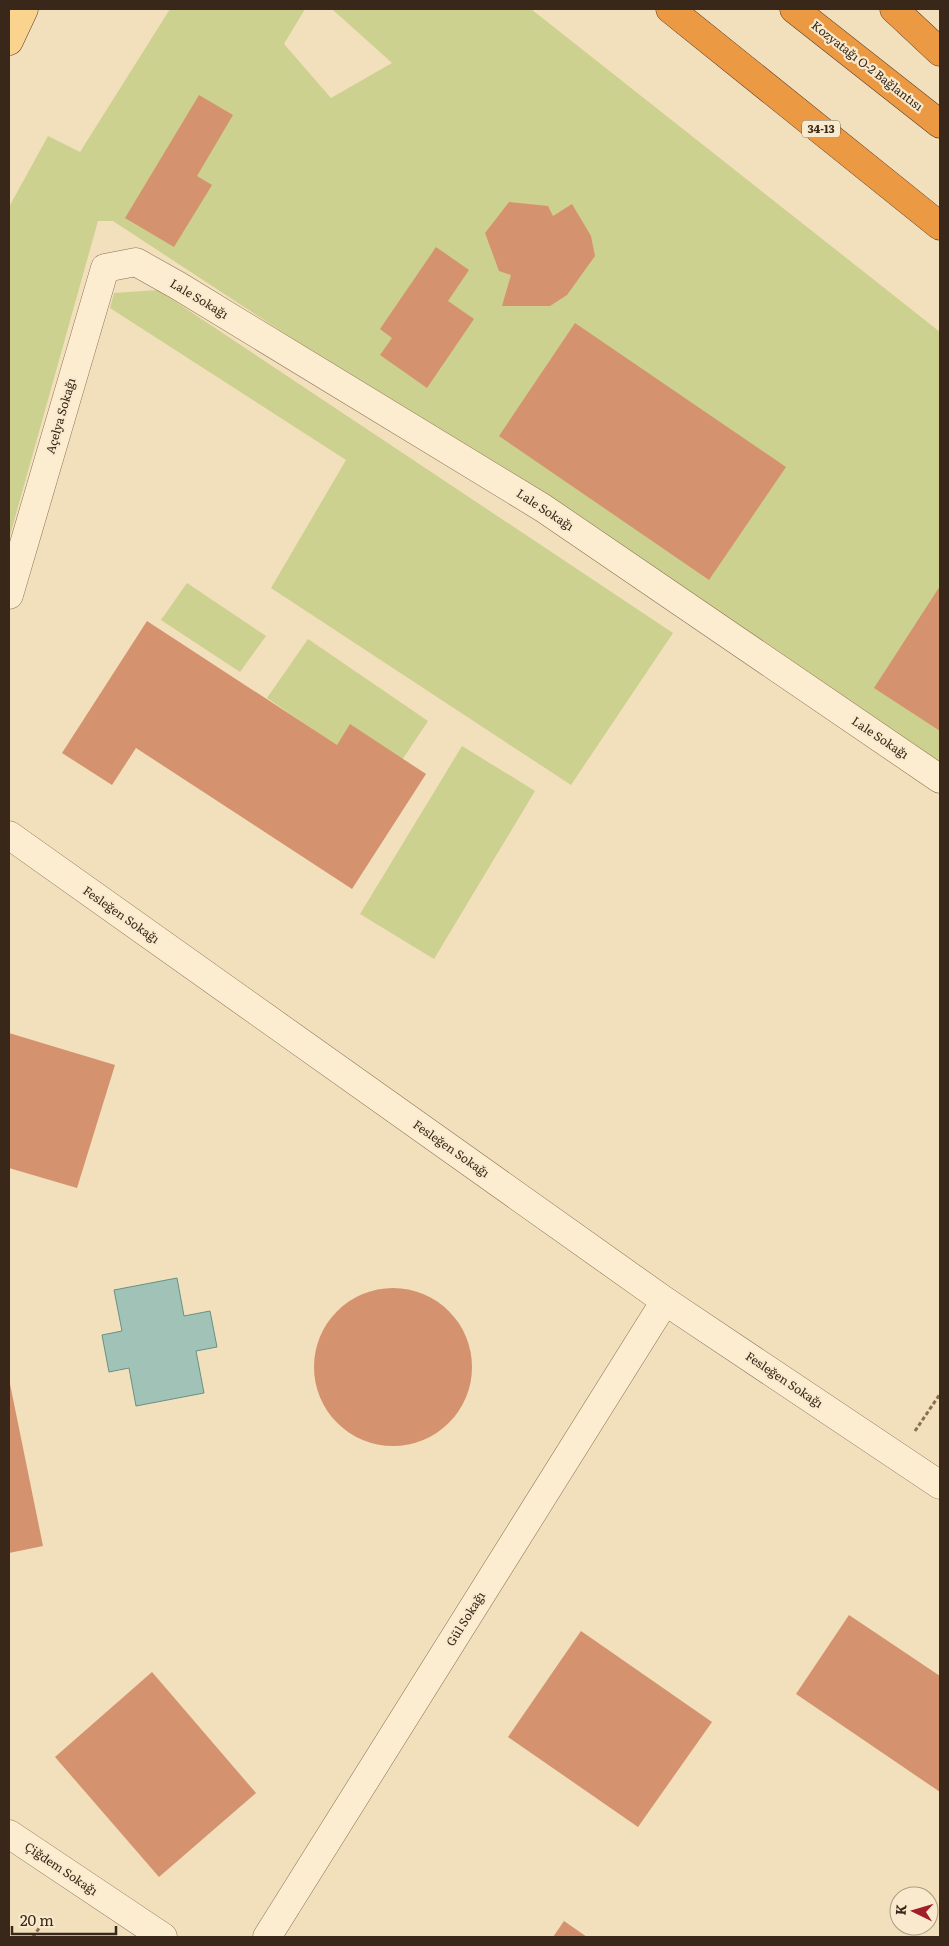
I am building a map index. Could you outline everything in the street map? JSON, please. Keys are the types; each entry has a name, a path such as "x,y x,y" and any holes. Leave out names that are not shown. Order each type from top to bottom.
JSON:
{"highway":[{"path":"665,9 701,33"},
{"name":"34-13","path":"670,9 940,226"},
{"name":"Kozyatağı O-2 Bağlantısı","path":"794,9 940,124"},
{"path":"894,9 940,52"}],"main road":[{"path":"9,41 24,9"}],"street":[{"name":"Açelya Sokağı","path":"9,595 105,268 136,262"},
{"name":"Lale Sokağı","path":"136,262 177,285 543,508 940,780"},
{"name":"Fesleğen Sokağı","path":"9,836 665,1301 940,1485"},
{"name":"Gül Sokağı","path":"267,1937 665,1301"},
{"name":"Çiğdem Sokağı","path":"9,1834 163,1937"}],"path":[{"path":"898,1457 940,1394"},
{"path":"33,1937 46,1918"}],"green space":[{"path":"170,9 305,9 284,44 331,98 392,63 332,9 531,9 940,332 940,763 113,221 98,221 9,539 9,207 48,136 80,152"},
{"path":"158,290 673,633 571,785 271,588 346,460 110,308 114,293"},
{"path":"187,583 266,636 240,672 161,620"},
{"path":"308,639 428,721 388,781 267,698"},
{"path":"462,746 535,791 434,959 360,914"}],"water":[{"path":"177,1278 184,1316 210,1311 217,1347 196,1351 204,1393 136,1406 129,1368 109,1372 102,1335 122,1331 114,1290"}],"building":[{"path":"199,95 233,115 197,176 212,185 174,247 125,218"},
{"path":"509,202 548,206 553,216 572,204 591,236 595,256 567,295 550,306 502,306 511,275 499,271 485,233"},
{"path":"436,247 469,270 448,301 474,319 427,388 380,355 392,338 380,329"},
{"path":"575,323 786,467 709,580 499,436"},
{"path":"940,586 940,731 874,688"},
{"path":"147,621 337,745 350,724 426,774 352,889 136,748 112,785 62,753"},
{"path":"9,1033 115,1065 77,1188 9,1168"},
{"path":"393,1288 423,1294 449,1311 466,1337 472,1367 466,1397 449,1423 423,1440 393,1446 363,1440 337,1423 320,1397 314,1367 320,1337 337,1311 363,1294"},
{"path":"9,1385 43,1546 9,1553"},
{"path":"849,1615 940,1676 940,1792 796,1694"},
{"path":"581,1631 712,1722 638,1827 508,1737"},
{"path":"152,1672 256,1793 159,1877 55,1757"},
{"path":"564,1921 587,1937 553,1937"}]}
